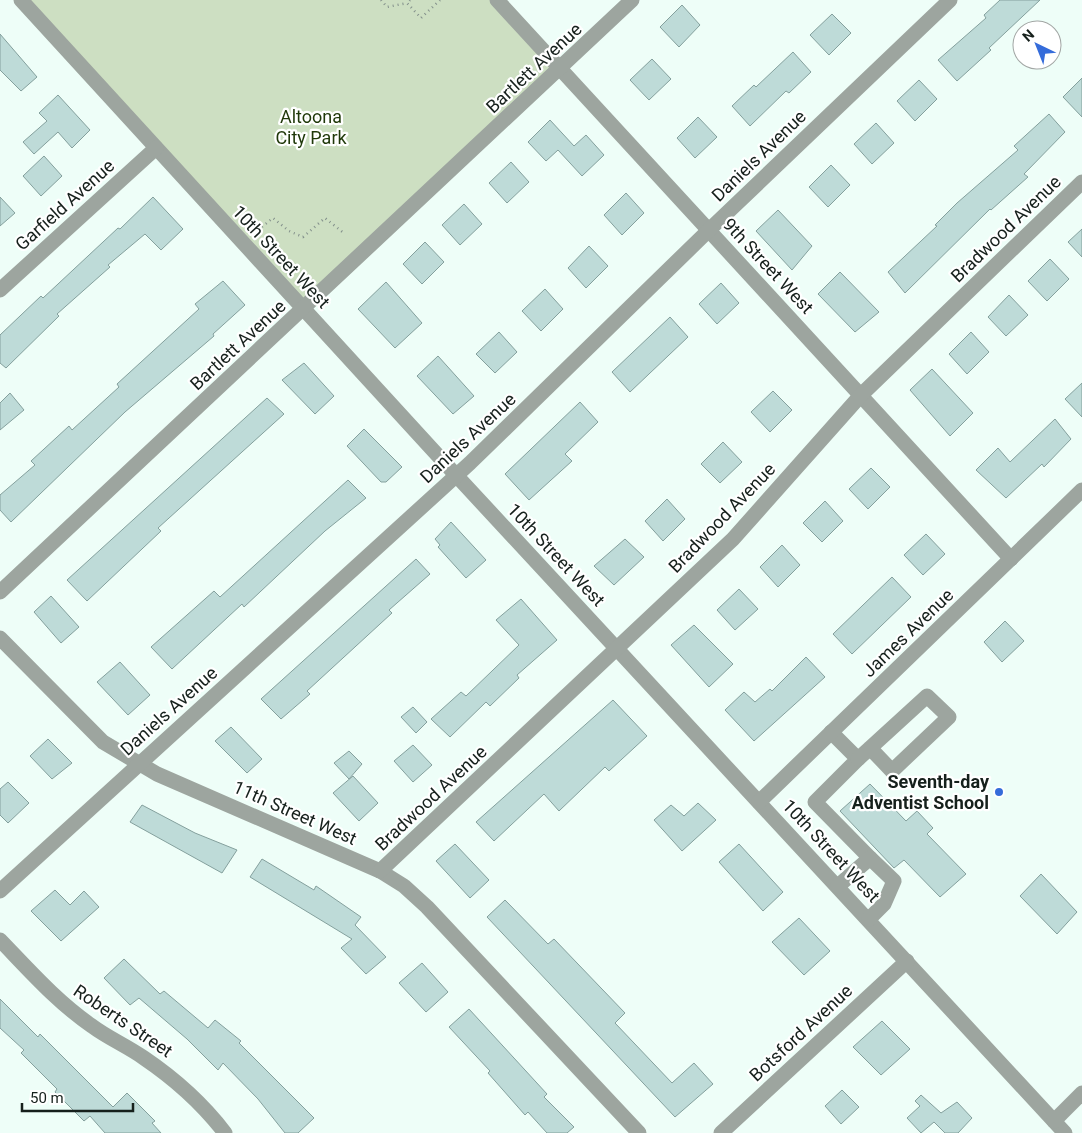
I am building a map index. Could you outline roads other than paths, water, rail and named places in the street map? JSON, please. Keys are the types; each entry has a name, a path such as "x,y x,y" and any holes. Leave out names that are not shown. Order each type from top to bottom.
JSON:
{"street":[{"name":"10th Street West","path":"20,0 456,475 869,919 1065,1133"},
{"name":"9th Street West","path":"498,0 1011,559"},
{"name":"Bartlett Avenue","path":"0,592 632,0"},
{"name":"Daniels Avenue","path":"0,891 456,475 950,0"},
{"name":"Garfield Avenue","path":"0,290 156,148"},
{"name":"Bradwood Avenue","path":"380,871 733,539 861,394 1082,182"},
{"name":"James Avenue","path":"759,802 1082,490"},
{"name":"11th Street West","path":"0,638 103,742 140,764 380,871 404,886 427,907 639,1133"},
{"path":"869,919 884,904 894,881 815,802 858,759 870,748 927,696 949,717 892,771 870,748"},
{"path":"831,732 858,759"},
{"path":"838,886 870,858"},
{"name":"Roberts Street","path":"0,940 54,996 92,1026 143,1057 176,1081 207,1110 225,1133"},
{"name":"Botsford Avenue","path":"721,1133 907,961"},
{"path":"1054,1121 1082,1093"}],"place":[{"name":"Seventh-day Adventist School","path":"999,792"}],"park label":[{"name":"Altoona City Park","path":"311,127"}]}
